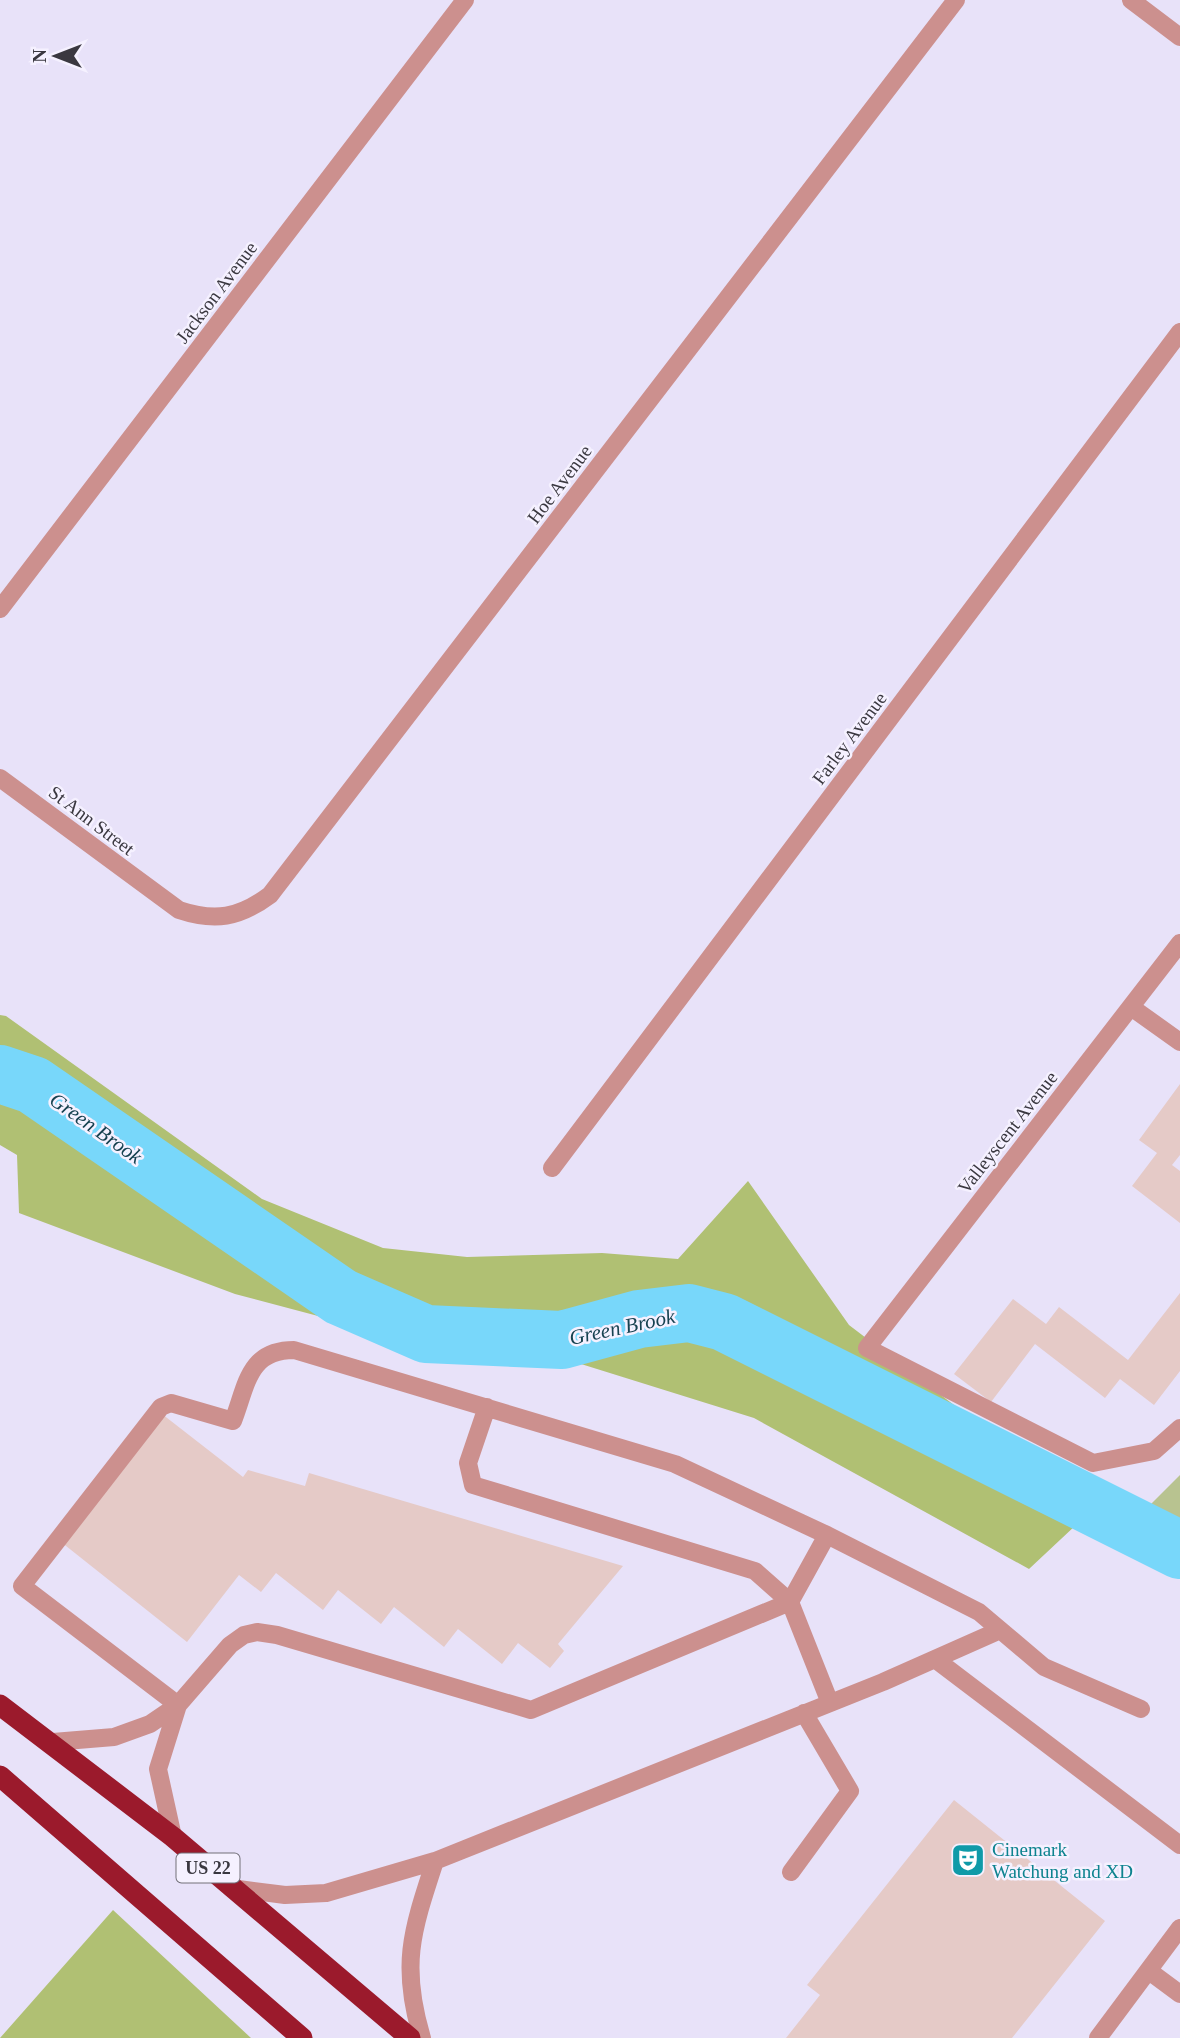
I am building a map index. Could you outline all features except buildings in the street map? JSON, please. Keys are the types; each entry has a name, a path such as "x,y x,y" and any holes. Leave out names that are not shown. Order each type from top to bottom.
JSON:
{"highway":[{"name":"US 22","path":"0,1705 52,1742 173,1837 410,2038"},
{"path":"0,1776 302,2038"}],"street":[{"name":"Jackson Avenue","path":"0,609 465,0"},
{"name":"Hoe Avenue","path":"159,896 179,910 202,918 227,918 250,910 270,895 956,0"},
{"path":"1131,0 1180,37"},
{"name":"Farley Avenue","path":"552,1168 1180,332"},
{"name":"St Ann Street","path":"0,778 159,896"},
{"name":"Valleyscent Avenue","path":"1180,943 867,1348 1093,1463 1154,1451 1180,1428"},
{"path":"1130,1007 1180,1042"},
{"path":"178,1704 22,1586 161,1407 171,1403 233,1421 254,1366 266,1354 294,1350 675,1464 827,1535 979,1612 998,1631 1044,1667 1141,1709"},
{"path":"488,1407 468,1463 472,1485 755,1571 790,1602 830,1703"},
{"path":"52,1742 114,1737 150,1724 178,1704 230,1645 244,1635 257,1632 277,1635 531,1710 790,1602 827,1535"},
{"path":"231,1888 285,1895 326,1893 435,1861 830,1703 998,1631"},
{"path":"935,1659 1180,1845"},
{"path":"173,1837 158,1769 178,1704"},
{"path":"791,1872 850,1791 804,1713"},
{"path":"422,2038 411,2000 412,1931 435,1861"},
{"path":"1098,2038 1178,1935"},
{"path":"1149,1971 1180,1994"}],"green space":[{"path":"0,1015 6,1016 262,1199 383,1248 467,1257 602,1253 678,1259 748,1181 849,1325 971,1418 1108,1495 1029,1569 754,1418 581,1364 480,1359 235,1294 19,1213 17,1155 0,1145"},
{"path":"1180,1475 1180,1524 1147,1508"},
{"path":"113,1910 251,2038 0,2038"}],"waterway":[{"name":"Green Brook","path":"0,1074 33,1085 341,1297 426,1334 562,1340 639,1319 689,1313 724,1322 1180,1550"}],"place":[{"name":"Cinemark Watchung and XD","path":"968,1860"}]}
